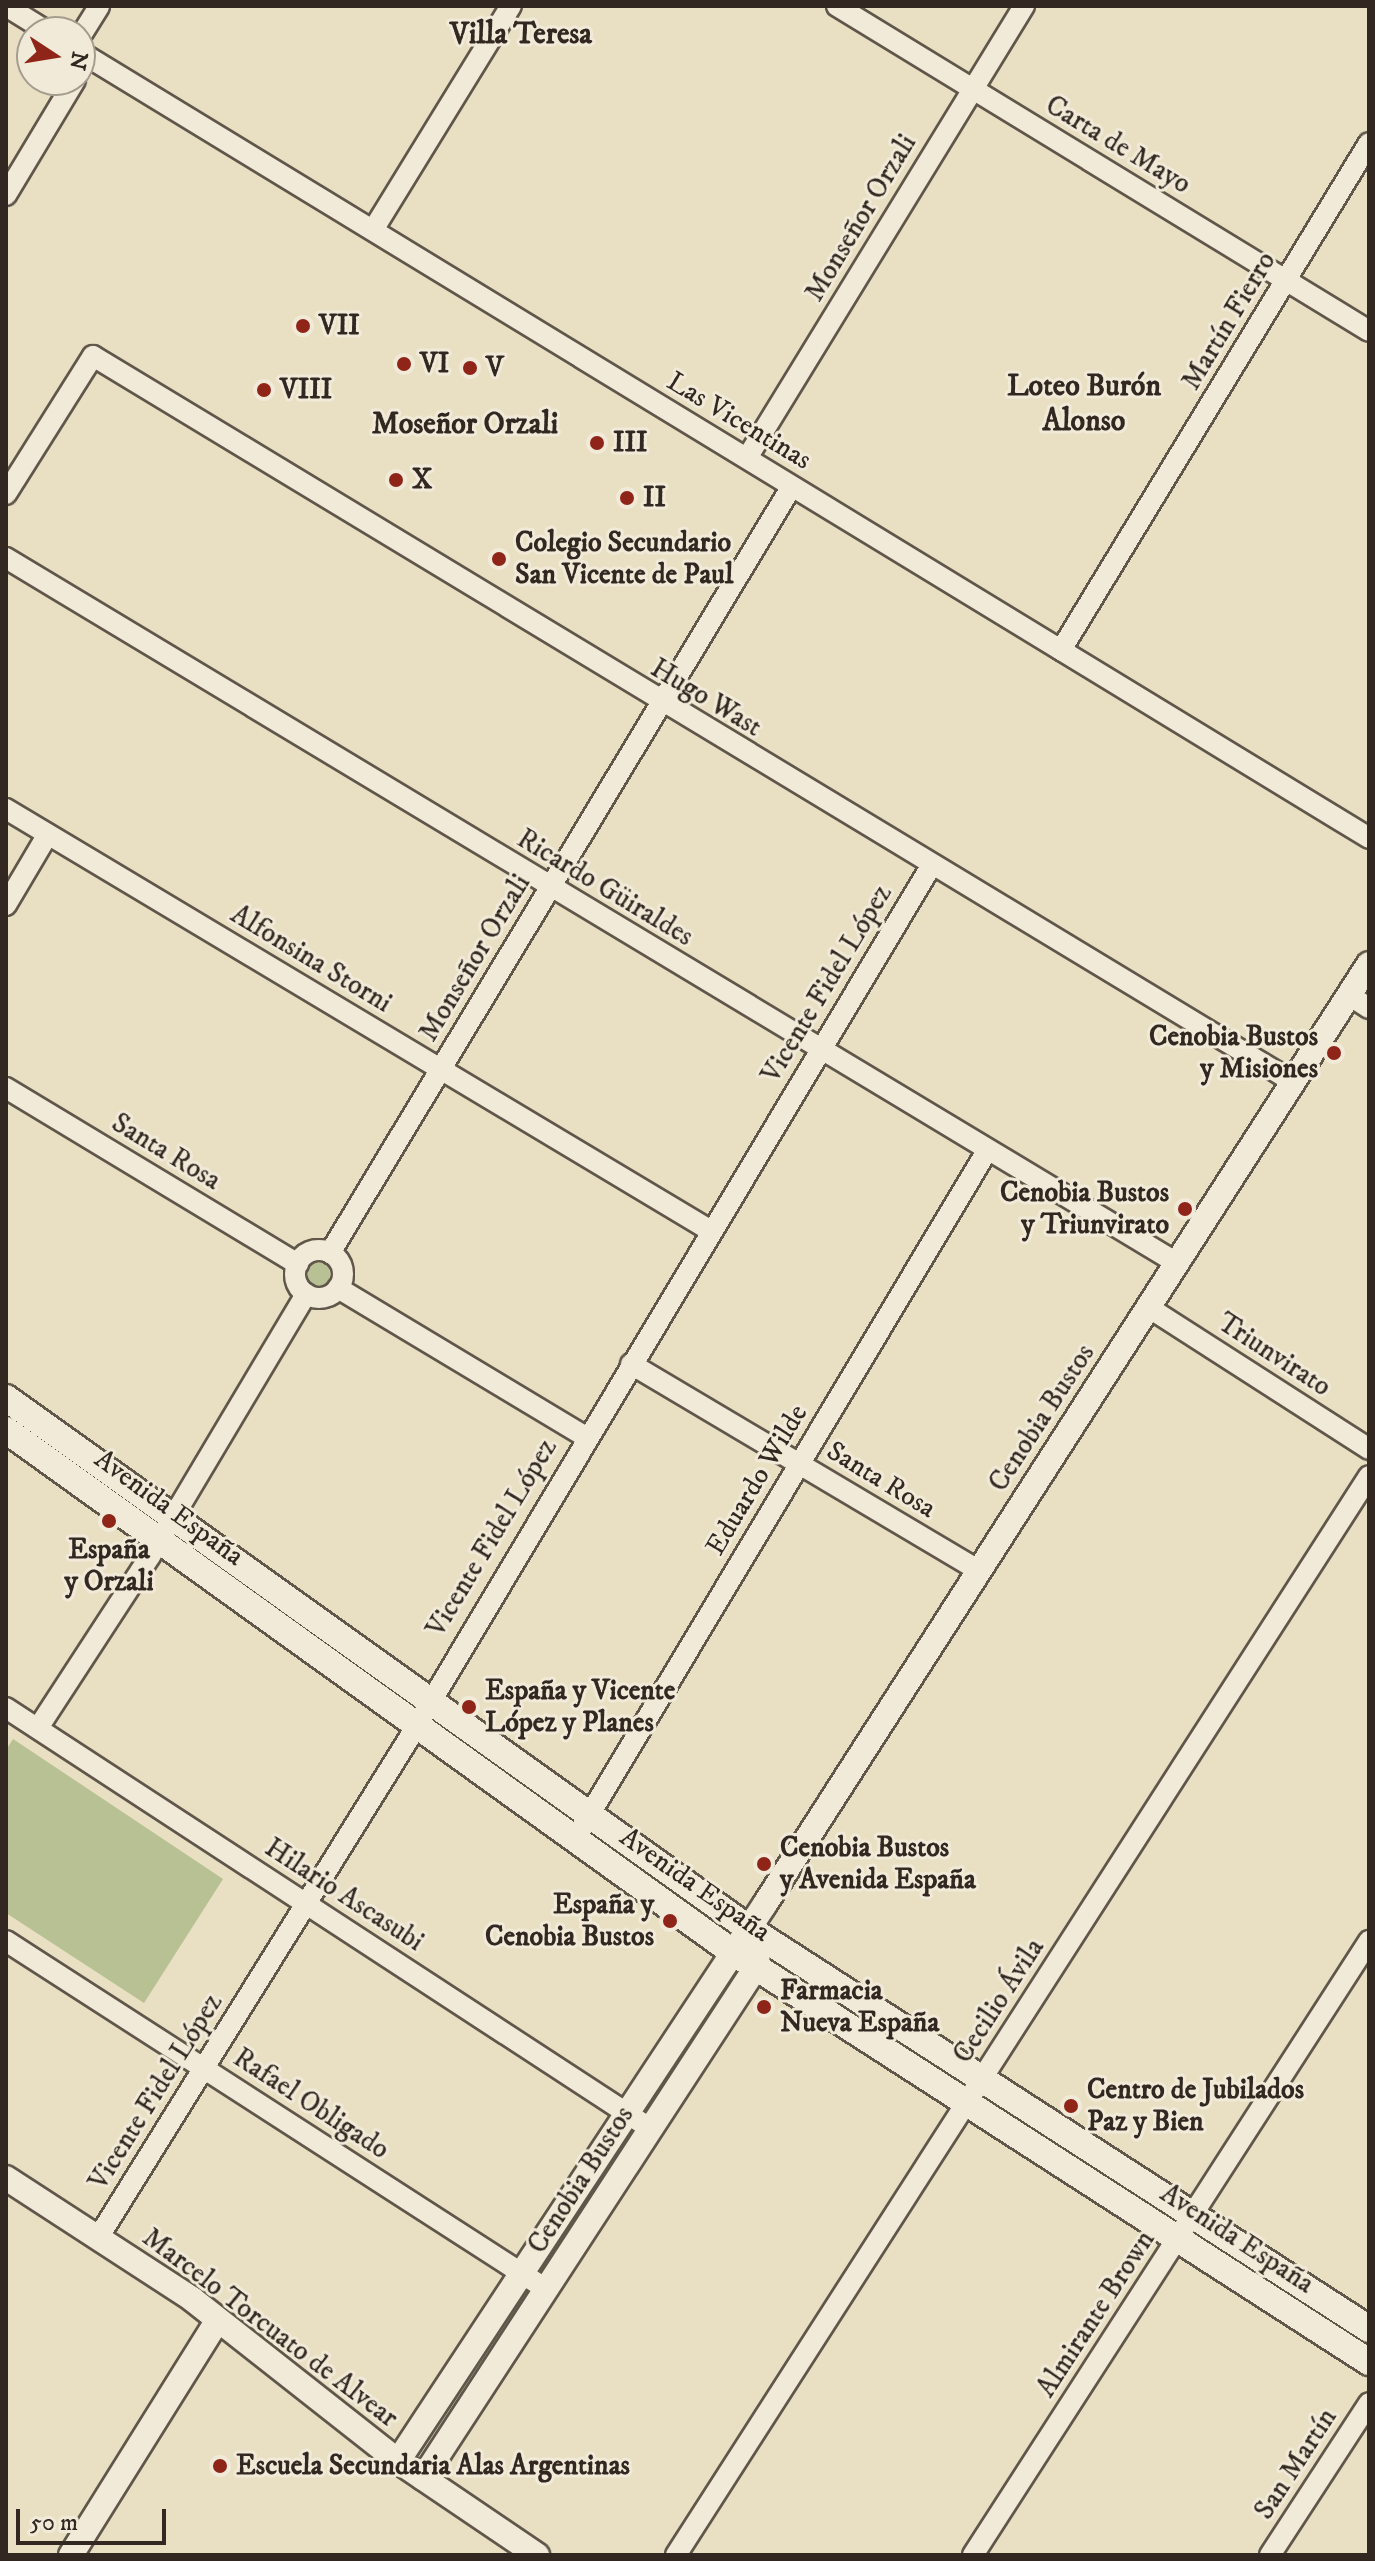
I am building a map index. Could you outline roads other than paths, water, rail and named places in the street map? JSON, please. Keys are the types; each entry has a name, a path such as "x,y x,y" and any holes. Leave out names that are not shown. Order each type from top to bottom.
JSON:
{"main road":[{"name":"Avenida España","path":"6,1398 754,1932 1369,2329"},
{"name":"Avenida España","path":"6,1430 731,1951 1369,2362"}],"street":[{"path":"373,230 511,6"},
{"name":"Carta de Mayo","path":"837,6 1369,331"},
{"name":"Monseñor Orzali","path":"747,458 1024,6"},
{"name":"Las Vicentinas","path":"96,68 373,230 1369,838"},
{"path":"6,195 65,96"},
{"name":"Martín Fierro","path":"1061,650 1369,143"},
{"name":"Hugo Wast","path":"6,494 93,356 661,704 1293,1082"},
{"name":"Monseñor Orzali","path":"330,1253 792,486"},
{"name":"Ricardo Güiraldes","path":"6,558 820,1051 1177,1263"},
{"name":"Alfonsina Storni","path":"6,809 711,1231"},
{"path":"6,905 48,834"},
{"name":"Vicente Fidel López","path":"98,2238 416,1725 931,866"},
{"name":"Cenobia Bustos","path":"423,2478 756,1967 754,1932 765,1904 1293,1082 1359,1002 1369,964"},
{"name":"Santa Rosa","path":"6,1088 298,1264"},
{"name":"Eduardo Wilde","path":"575,1839 987,1151"},
{"path":"314,1251 330,1253 342,1271 338,1288 321,1298 306,1294 296,1281 298,1264 314,1251"},
{"path":"338,1288 586,1437"},
{"path":"38,1728 158,1540 306,1294"},
{"name":"Triunvirato","path":"1148,1307 1369,1449"},
{"name":"Santa Rosa","path":"631,1364 979,1571"},
{"name":"Cecilio Ávila","path":"676,2555 1369,1476"},
{"name":"Hilario Ascasubi","path":"6,1708 651,2129"},
{"name":"Cenobia Bustos","path":"398,2461 731,1951 754,1932"},
{"name":"Rafael Obligado","path":"6,1941 546,2289"},
{"name":"Almirante Brown","path":"973,2555 1369,1941"},
{"name":"Marcelo Torcuato de Alvear","path":"6,2178 217,2321 398,2461 537,2555"},
{"path":"71,2555 217,2321"},
{"name":"San Martín","path":"1270,2555 1369,2403"}],"place":[{"name":"VII","path":"303,326"},
{"name":"VI","path":"404,364"},
{"name":"V","path":"470,368"},
{"name":"VIII","path":"264,390"},
{"name":"III","path":"597,443"},
{"name":"X","path":"396,480"},
{"name":"II","path":"627,498"},
{"name":"Colegio Secundario San Vicente de Paul","path":"499,559"},
{"name":"Cenobia Bustos y Misiones","path":"1334,1053"},
{"name":"Cenobia Bustos y Triunvirato","path":"1185,1209"},
{"name":"España y Orzali","path":"109,1521"},
{"name":"España y Vicente López y Planes","path":"469,1707"},
{"name":"Cenobia Bustos y Avenida España","path":"764,1864"},
{"name":"España y Cenobia Bustos","path":"670,1921"},
{"name":"Farmacia Nueva España","path":"764,2007"},
{"name":"Centro de Jubilados Paz y Bien","path":"1071,2106"},
{"name":"Escuela Secundaria Alas Argentinas","path":"220,2466"}],"district":[{"name":"Villa Teresa","path":"521,35"},
{"name":"Loteo Burón Alonso","path":"1084,404"},
{"name":"Moseñor Orzali","path":"465,425"}]}
